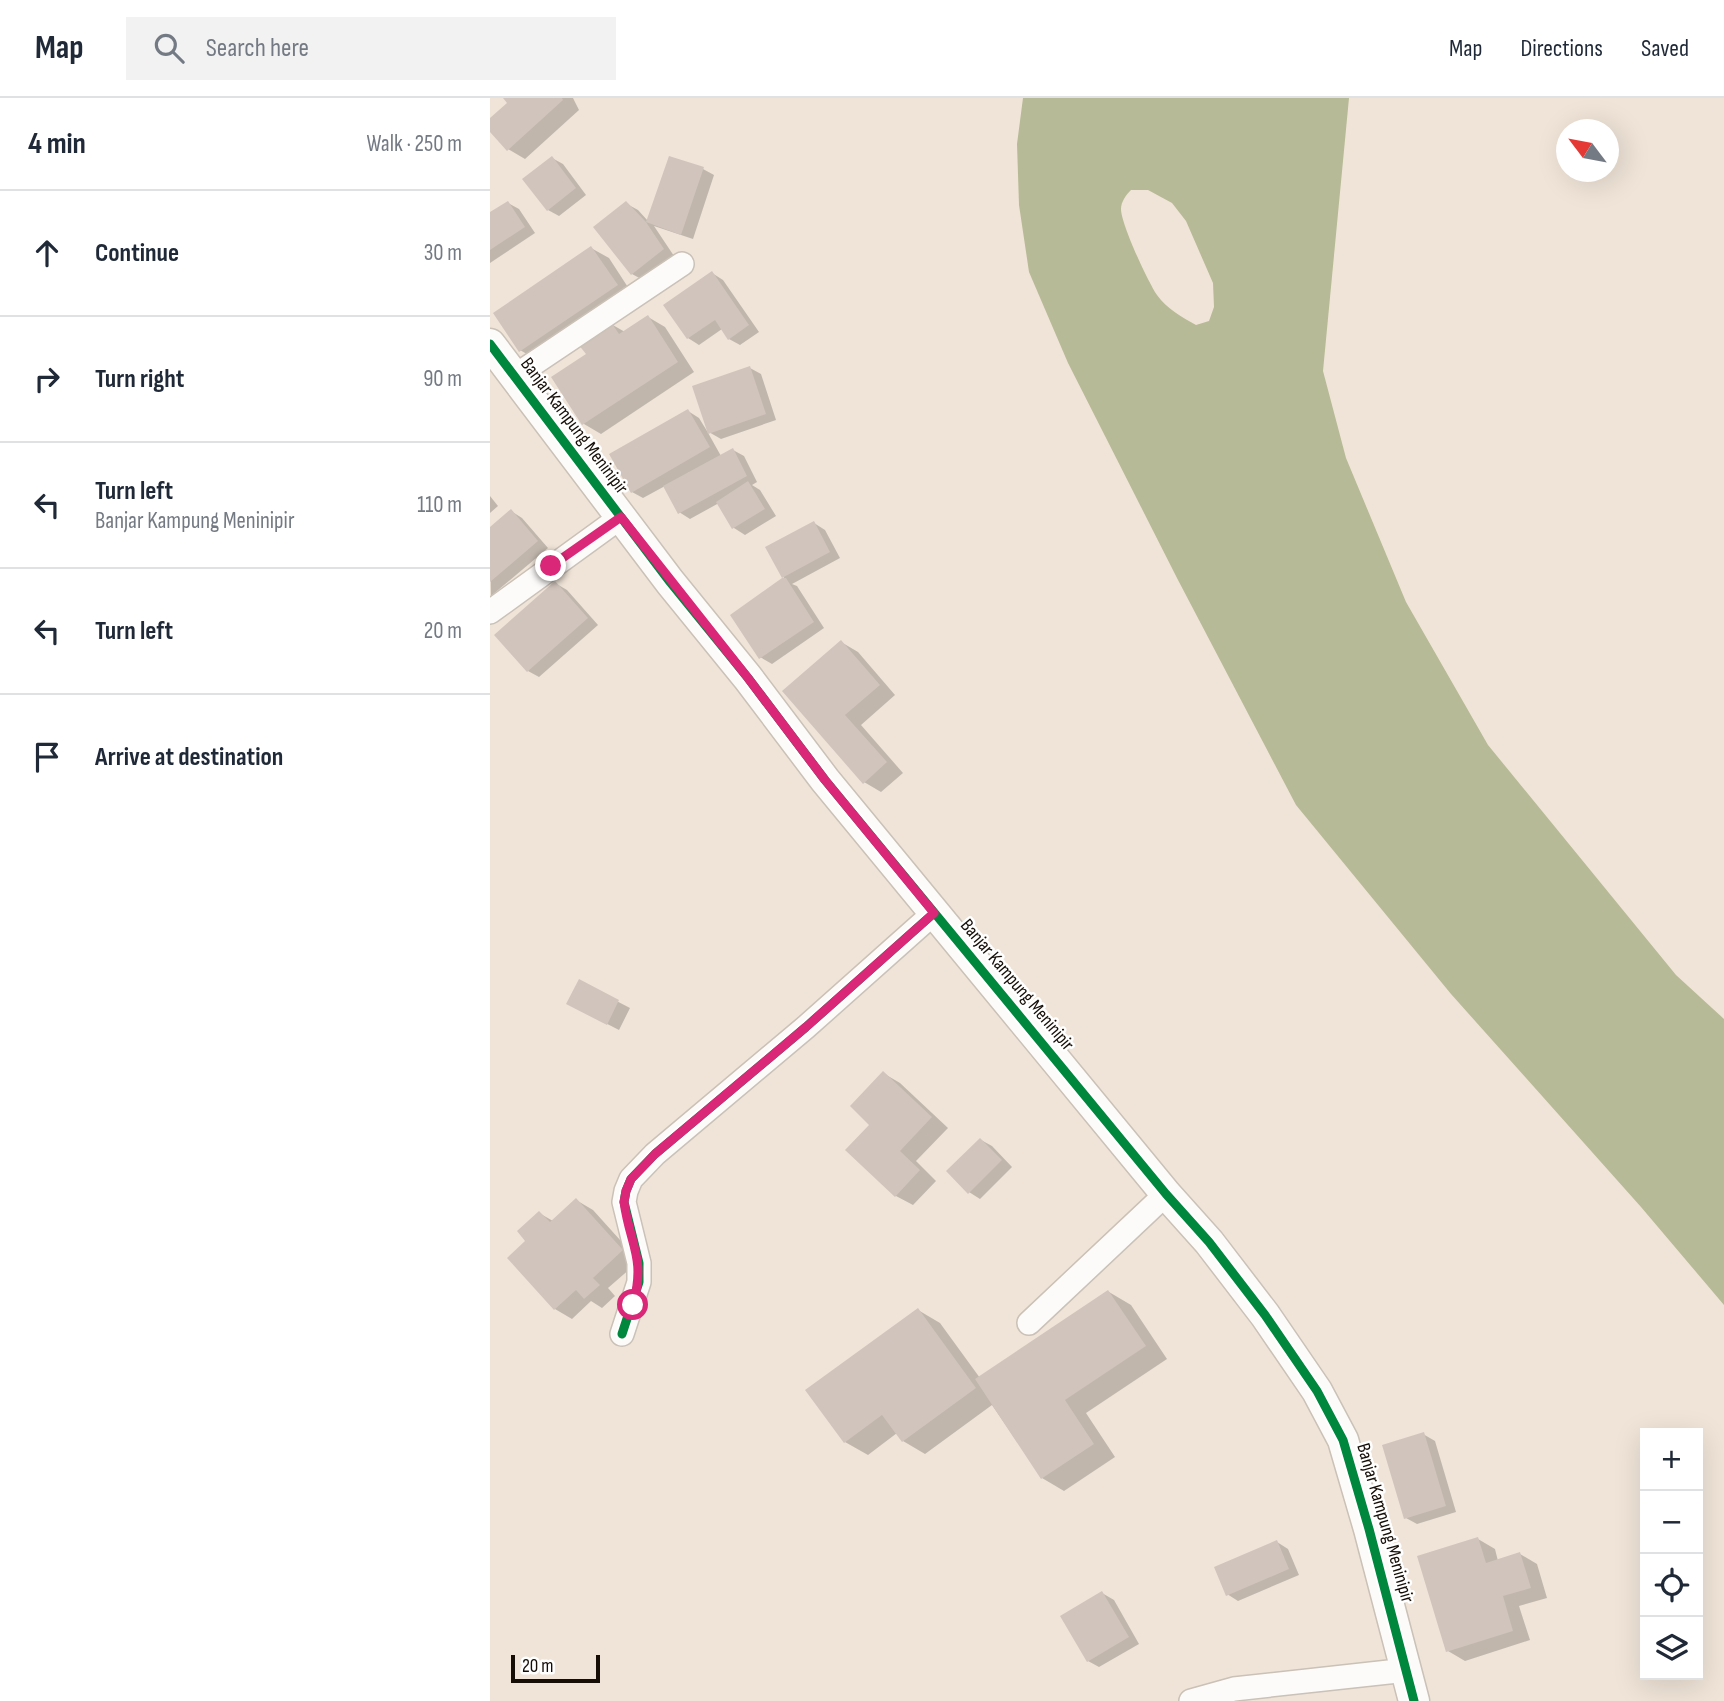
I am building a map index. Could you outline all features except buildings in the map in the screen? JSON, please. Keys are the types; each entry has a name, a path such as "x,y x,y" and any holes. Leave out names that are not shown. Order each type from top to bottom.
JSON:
{"street":[{"path":"515,376 682,264"},
{"name":"Banjar Kampung Meninipir","path":"490,344 825,780 1166,1194 1209,1242 1265,1315 1317,1391 1343,1440 1408,1670 1414,1701"},
{"path":"490,612 621,517"},
{"path":"622,1334 639,1282 639,1263 624,1202 631,1179 655,1154 806,1027 934,913"},
{"path":"1029,1323 1166,1194"},
{"path":"1191,1701 1234,1689 1408,1670"}],"shaded area":[{"path":"1023,98 1349,98 1323,371 1346,458 1406,602 1488,745 1676,975 1724,1019 1724,1305 1641,1207 1451,994 1296,805 1068,363 1029,272 1019,205 1017,144","holes":["1131,190 1148,190 1172,203 1186,221 1213,283 1214,307 1209,321 1196,325 1170,309 1157,295 1142,266 1125,227 1121,209"]}],"cycle path":[{"path":"490,344 670,582 748,678 825,780 1166,1194 1209,1242 1265,1315 1317,1391 1343,1440 1414,1701"},
{"path":"622,1334 639,1282 639,1263 624,1202 631,1179 655,1154 806,1027 934,913"}],"route":[{"path":"551,566 621,517 825,780 934,913 806,1027 655,1154 631,1179 624,1202 639,1263 639,1282 633,1305"}]}
